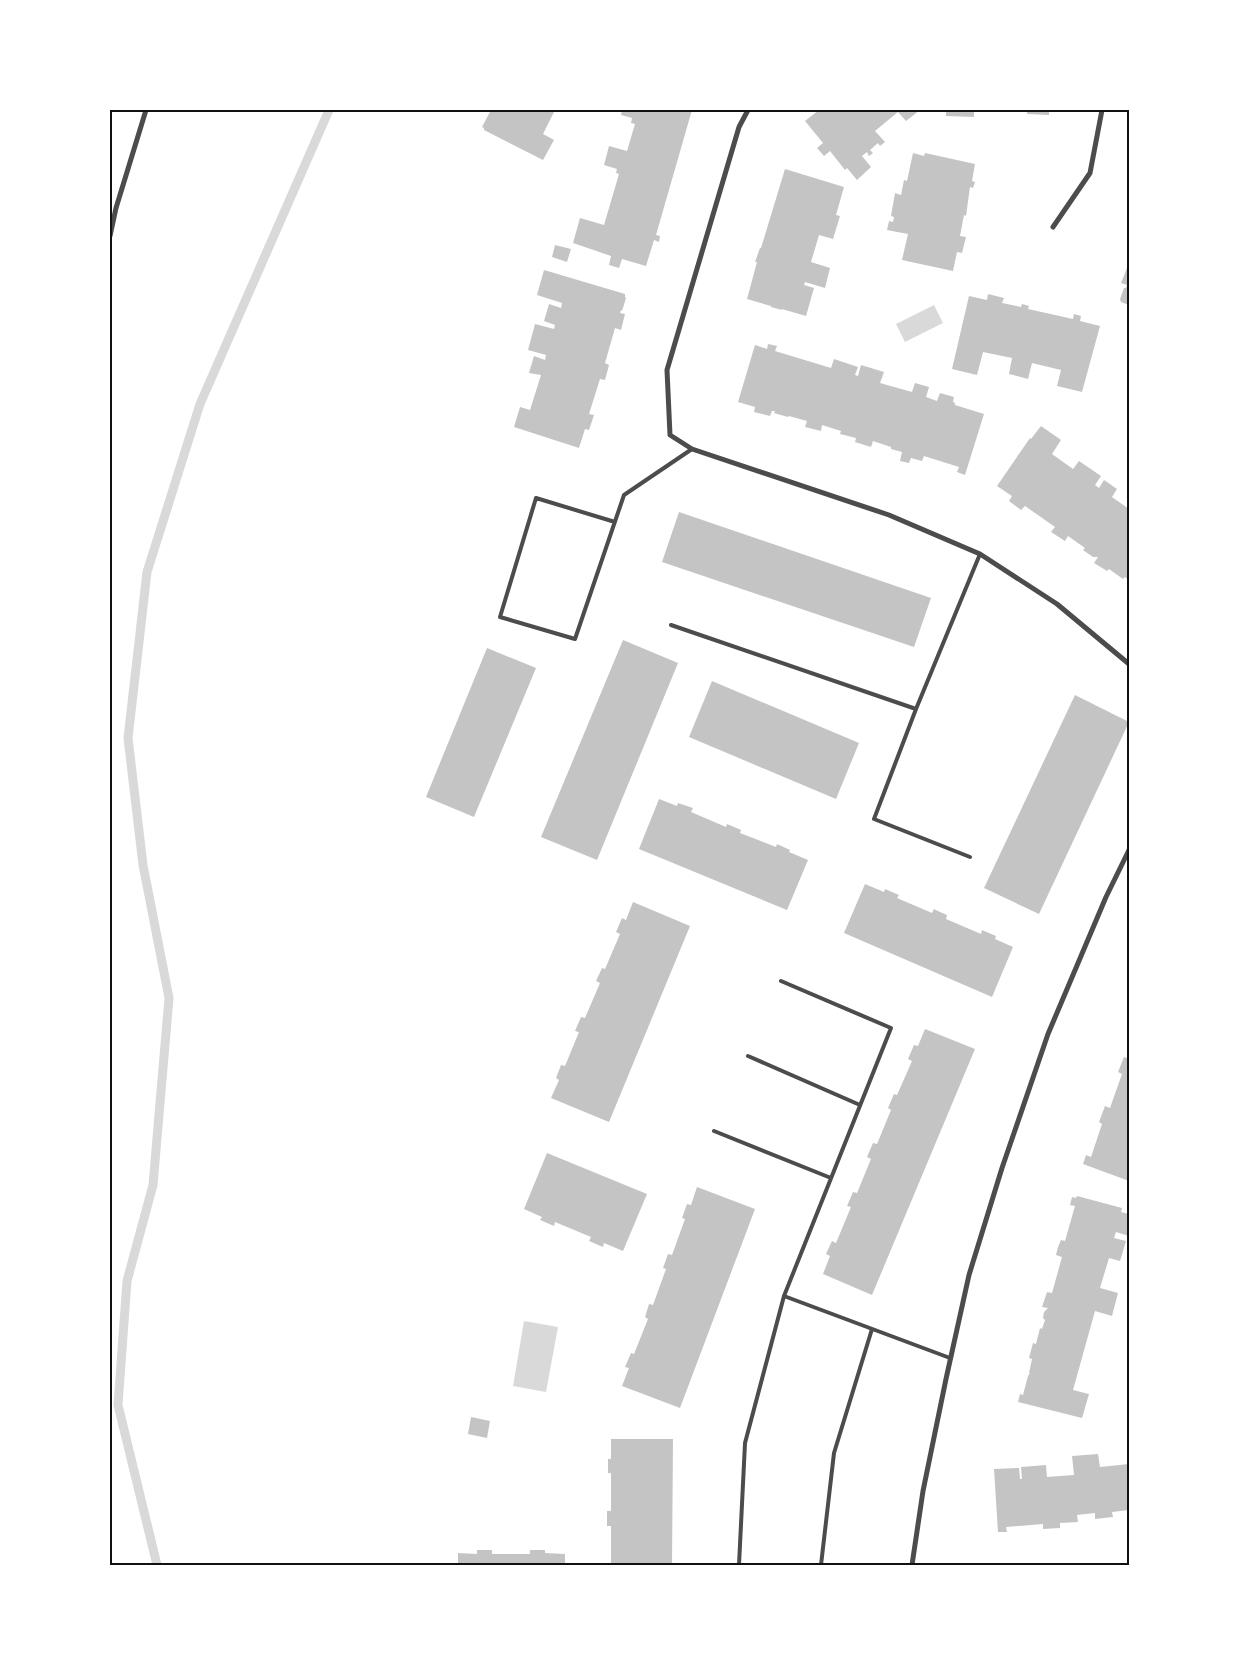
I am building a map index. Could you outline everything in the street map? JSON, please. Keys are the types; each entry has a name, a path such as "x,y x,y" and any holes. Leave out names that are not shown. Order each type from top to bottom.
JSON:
{"street":[{"path":"110,236 116,208 146,110"},
{"path":"748,110 740,126 667,370 670,435 692,449 889,515 980,554 1057,604 1129,664"},
{"path":"1053,226 1090,174 1102,110"},
{"path":"912,1565 923,1491 950,1358 975,1257 1002,1168 1048,1034 1106,897 1129,850"}],"lane":[{"path":"615,522 536,498 500,618 575,639 615,522 624,495 692,449"},
{"path":"970,857 874,819 916,709 980,554"},
{"path":"671,625 916,709"},
{"path":"739,1565 745,1443 784,1296 891,1028 781,981"},
{"path":"748,1056 860,1104"},
{"path":"714,1131 831,1178"},
{"path":"784,1296 950,1358"},
{"path":"821,1565 834,1453 872,1329"}],"shaded area":[{"path":"934,305 943,323 905,342 896,324"},
{"path":"524,1321 558,1327 546,1392 513,1386"}],"building":[{"path":"491,110 555,110 543,134 554,140 543,160 484,130 482,127"},
{"path":"622,110 692,110 656,235 660,236 659,242 654,240 646,266 622,259 619,268 609,265 611,256 573,243 580,218 604,225 619,174 616,173 617,169 604,165 609,146 627,151 635,124 631,123 632,118 621,115"},
{"path":"819,110 920,110 906,121 898,112 875,131 885,142 880,146 878,143 870,150 873,153 869,156 867,152 862,156 871,167 857,180 847,168 845,170 830,151 824,156 817,148 823,143 805,121"},
{"path":"946,110 974,110 974,117 946,116"},
{"path":"1027,110 1049,110 1049,115 1027,114"},
{"path":"913,153 924,156 925,153 975,164 972,181 975,182 973,188 970,187 966,216 964,215 960,236 966,237 962,253 957,252 953,271 902,260 908,234 887,230 889,221 893,222 894,217 891,216 895,193 901,195 904,180 907,181"},
{"path":"785,169 844,187 836,215 840,216 833,239 819,235 811,262 830,268 825,288 805,282 804,285 814,288 806,316 747,299 757,262 755,262"},
{"path":"555,245 571,249 567,262 552,257"},
{"path":"1127,268 1129,269 1129,305 1121,302 1120,299 1127,285 1121,283"},
{"path":"544,270 625,294 626,298 620,313 625,314 621,330 615,328 605,363 609,365 605,380 600,379 589,414 594,415 589,430 585,429 579,448 514,427 520,407 530,410 541,375 529,373 534,356 545,360 546,355 528,350 535,324 554,329 555,325 544,321 549,304 561,308 562,303 537,295"},
{"path":"988,294 1004,298 1002,303 1021,307 1022,304 1029,306 1028,309 1073,319 1074,314 1081,316 1080,321 1100,326 1082,392 1057,386 1061,370 1032,363 1028,379 1009,374 1012,358 983,352 977,375 952,369 969,296 987,300"},
{"path":"768,344 777,346 775,351 831,368 834,359 858,367 855,375 858,376 861,365 884,372 880,383 912,392 915,383 929,387 926,397 937,401 940,393 954,397 953,402 955,405 984,414 965,475 957,472 959,467 924,456 922,461 911,458 909,463 900,461 902,452 891,449 891,447 873,441 871,447 855,442 856,438 840,434 841,431 822,425 821,431 805,427 807,421 774,413 775,411 772,411 770,416 754,412 755,407 738,402 755,345 767,349"},
{"path":"1041,426 1061,440 1052,454 1073,469 1079,461 1101,476 1095,485 1099,488 1104,480 1117,489 1112,497 1129,509 1129,580 1125,577 1123,579 1109,569 1107,571 1094,563 1098,557 1093,557 1083,550 1085,548 1068,536 1065,541 1051,532 1055,527 1025,506 1021,510 1009,501 1012,496 997,486 1030,438"},
{"path":"679,512 931,598 914,647 662,562"},
{"path":"623,640 678,663 597,860 541,837"},
{"path":"487,648 536,668 474,817 426,797"},
{"path":"712,681 859,743 836,799 689,737"},
{"path":"1075,695 1129,722 1039,914 984,888"},
{"path":"659,799 677,806 678,803 693,808 691,812 726,827 727,824 741,830 740,833 776,847 777,844 790,850 789,852 808,860 787,910 639,849"},
{"path":"865,884 884,892 885,889 899,895 897,898 932,913 934,909 947,915 946,919 981,934 982,930 996,936 995,939 1013,947 992,997 844,933"},
{"path":"633,902 690,926 609,1122 551,1098 559,1080 556,1078 561,1065 565,1066 579,1032 575,1031 581,1017 585,1018 600,983 596,981 602,968 605,969 620,934 616,932 622,918 626,920"},
{"path":"925,1029 975,1049 872,1295 823,1274 830,1256 826,1254 832,1241 836,1243 851,1207 847,1206 853,1192 857,1193 871,1159 867,1157 873,1143 877,1144 891,1110 888,1108 894,1094 897,1095 912,1061 908,1059 914,1045 918,1046"},
{"path":"1124,1057 1129,1059 1129,1181 1083,1164 1086,1155 1091,1157 1102,1124 1099,1122 1105,1106 1110,1108 1122,1074 1118,1072"},
{"path":"547,1153 647,1194 623,1251 604,1243 603,1247 589,1241 591,1237 555,1222 554,1226 540,1220 542,1217 524,1209"},
{"path":"697,1187 755,1209 680,1408 622,1386 629,1368 625,1367 631,1353 634,1354 648,1319 645,1317 649,1304 653,1305 666,1269 663,1268 668,1254 672,1255 685,1219 682,1218 687,1204 691,1205"},
{"path":"1077,1196 1122,1208 1121,1212 1129,1214 1129,1236 1116,1232 1114,1238 1126,1241 1120,1261 1109,1258 1100,1288 1118,1293 1112,1316 1095,1311 1073,1390 1089,1394 1082,1418 1018,1402 1020,1394 1023,1395 1030,1373 1032,1359 1029,1358 1033,1343 1036,1344 1040,1328 1042,1329 1045,1320 1043,1318 1044,1312 1048,1308 1042,1307 1047,1292 1052,1293 1062,1257 1056,1255 1061,1240 1065,1241 1075,1206 1070,1205 1072,1197 1076,1198"},
{"path":"471,1417 490,1421 487,1438 468,1434"},
{"path":"611,1439 673,1439 672,1565 611,1565 611,1526 607,1526 607,1511 611,1511 611,1473 608,1473 608,1459 611,1459"},
{"path":"1098,1454 1100,1467 1129,1464 1129,1510 1112,1512 1113,1517 1095,1519 1095,1513 1077,1515 1078,1522 1060,1523 1060,1528 1043,1529 1043,1524 1006,1527 1007,1532 998,1532 994,1469 1019,1468 1020,1479 1022,1479 1021,1467 1046,1465 1047,1477 1074,1475 1072,1456"},
{"path":"477,1550 492,1550 492,1554 530,1554 530,1550 545,1550 545,1553 565,1554 565,1565 458,1565 458,1553 477,1554"}],"waterway":[{"path":"157,1565 118,1405 127,1281 153,1185 169,998 143,865 128,738 147,572 200,404 329,110"}]}
